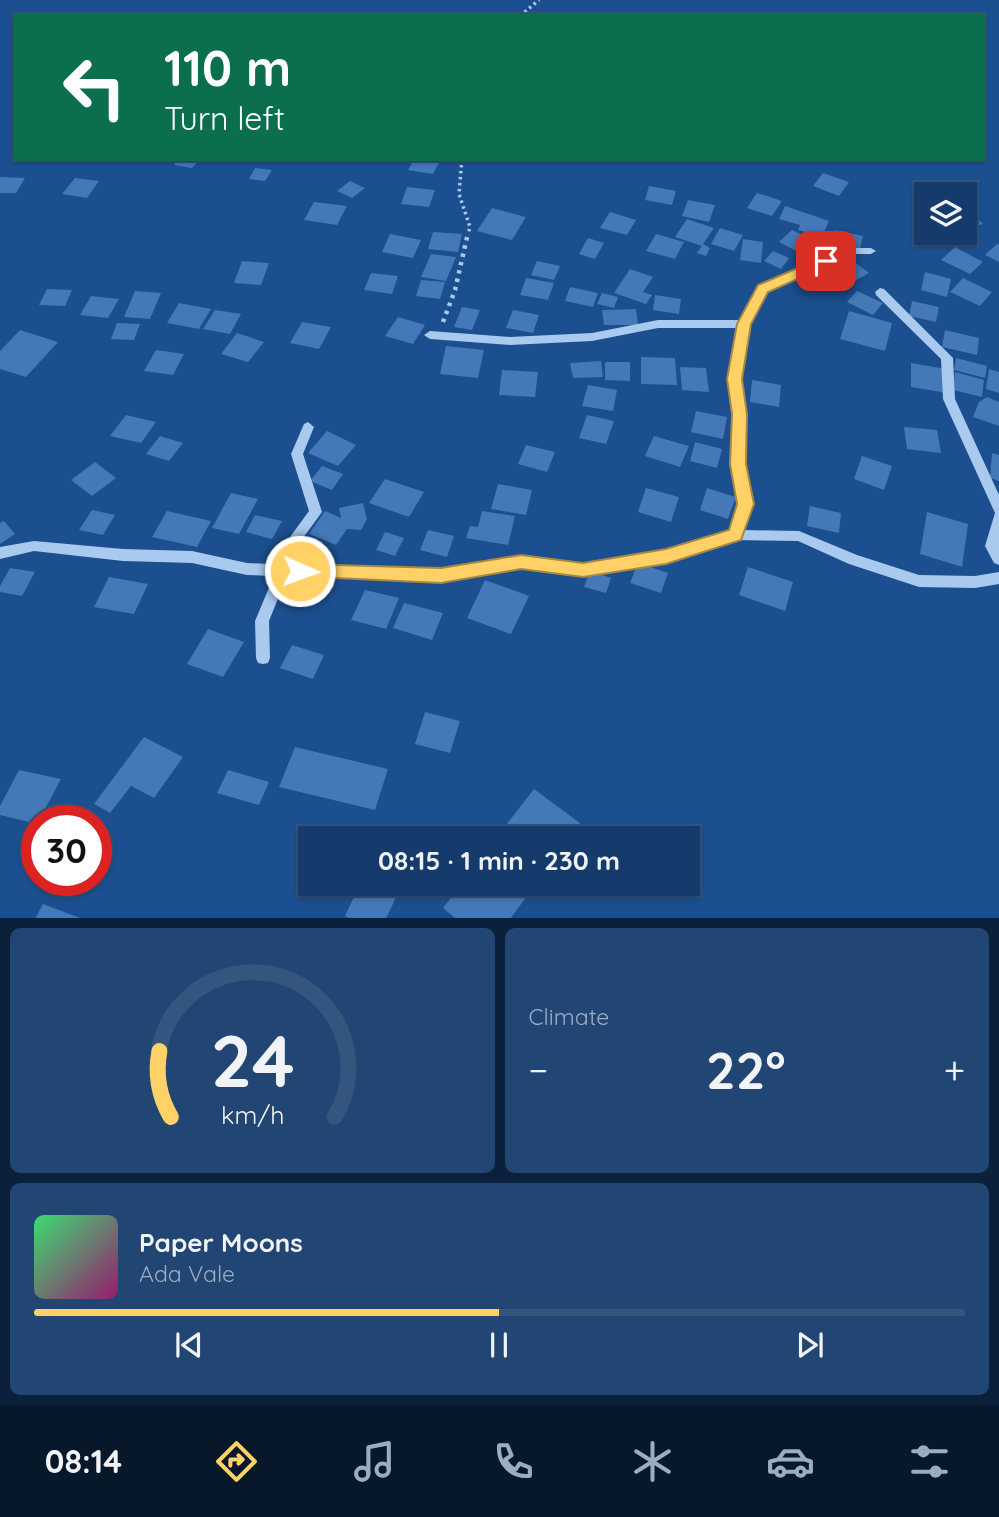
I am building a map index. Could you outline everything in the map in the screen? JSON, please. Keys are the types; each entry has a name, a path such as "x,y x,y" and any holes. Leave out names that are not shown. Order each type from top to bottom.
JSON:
{"street":[{"path":"736,535 746,504 738,464 740,414 734,379 744,324 763,289 801,270 852,251 871,251"},
{"path":"880,292 947,358 949,399 999,509"},
{"path":"434,336 510,341 592,337 658,324 744,324"},
{"path":"300,571 296,537 316,512 297,454 308,427"},
{"path":"999,517 992,546 999,559"},
{"path":"0,553 33,546 123,555 192,557 247,569 441,576 521,562 583,570 666,556 736,535 799,536 854,560 919,581 975,582 999,578"},
{"path":"263,658 262,621 284,570"}],"path":[{"path":"522,14 539,0"},
{"path":"434,336 455,290 470,227 459,194 462,161"}],"building":[{"path":"177,161 198,161 192,168 174,165"},
{"path":"413,161 440,161 433,174 408,170"},
{"path":"255,168 272,170 265,181 249,179"},
{"path":"823,173 849,182 839,196 813,186"},
{"path":"0,177 25,178 16,193 0,193"},
{"path":"75,178 99,181 87,198 62,194"},
{"path":"350,181 365,188 352,198 337,191"},
{"path":"649,186 676,191 672,205 645,200"},
{"path":"407,187 435,190 429,207 401,204"},
{"path":"757,193 782,201 772,216 747,208"},
{"path":"688,200 715,205 709,222 682,216"},
{"path":"314,202 347,206 337,225 304,220"},
{"path":"785,206 829,221 822,237 798,230 800,225 779,219"},
{"path":"492,208 526,217 512,240 477,231"},
{"path":"610,212 636,220 627,235 600,228"},
{"path":"687,219 714,228 703,244 710,248 706,256 697,253 702,246 675,237"},
{"path":"720,228 743,235 734,251 711,244"},
{"path":"792,230 821,244 808,257 779,242"},
{"path":"835,230 863,236 860,249 832,243"},
{"path":"433,232 462,234 458,252 428,249"},
{"path":"390,234 421,240 413,258 382,252"},
{"path":"656,234 684,242 675,259 646,251"},
{"path":"588,238 604,243 595,259 579,254"},
{"path":"743,239 763,242 761,263 740,260"},
{"path":"999,245 999,262 985,255"},
{"path":"955,247 983,262 970,274 941,260"},
{"path":"773,251 789,258 781,269 764,261"},
{"path":"431,254 456,257 446,281 421,277"},
{"path":"848,257 869,273 856,280 835,264"},
{"path":"242,261 269,263 261,285 234,283"},
{"path":"537,261 560,266 554,280 531,275"},
{"path":"825,265 846,281 829,290 808,274"},
{"path":"630,269 653,277 643,292 652,295 646,304 614,293"},
{"path":"925,272 951,279 947,297 921,290"},
{"path":"371,273 398,276 392,294 364,290"},
{"path":"526,278 554,283 548,300 520,295"},
{"path":"963,278 992,292 980,306 950,292"},
{"path":"421,280 445,282 440,299 416,296"},
{"path":"570,287 598,293 593,307 565,301"},
{"path":"47,289 72,290 65,306 39,305"},
{"path":"135,291 161,293 150,319 124,317"},
{"path":"857,291 883,303 873,315 847,302"},
{"path":"602,293 618,297 614,308 597,304"},
{"path":"655,295 681,299 679,314 653,310"},
{"path":"91,296 119,299 108,318 80,315"},
{"path":"912,301 939,307 936,322 909,316"},
{"path":"179,303 211,309 199,329 167,323"},
{"path":"462,307 480,310 472,330 454,327"},
{"path":"636,309 638,325 604,325 602,310"},
{"path":"215,310 241,314 230,334 203,329"},
{"path":"513,310 539,315 533,333 506,328"},
{"path":"849,311 892,323 885,351 840,339"},
{"path":"398,317 425,325 413,344 385,336"},
{"path":"302,322 331,327 319,349 290,343"},
{"path":"117,323 140,324 134,340 111,339"},
{"path":"20,330 58,342 26,377 0,369 0,351"},
{"path":"945,330 979,338 977,355 942,347"},
{"path":"237,333 264,342 248,362 221,354"},
{"path":"446,346 484,350 478,378 440,374"},
{"path":"156,350 184,354 173,375 144,371"},
{"path":"641,357 675,358 677,385 641,384"},
{"path":"956,358 987,366 985,378 954,370"},
{"path":"601,361 603,377 573,378 570,363"},
{"path":"605,362 630,362 630,381 605,380"},
{"path":"911,363 946,369 947,393 911,387"},
{"path":"680,367 706,368 709,392 682,390"},
{"path":"989,369 999,372 999,393 986,389"},
{"path":"502,370 538,372 535,397 499,395"},
{"path":"955,372 984,380 982,397 953,390"},
{"path":"752,380 781,385 779,407 750,402"},
{"path":"588,385 617,390 613,411 582,406"},
{"path":"987,397 999,402 999,426 973,417 979,402"},
{"path":"696,411 727,417 723,439 691,432"},
{"path":"126,415 156,422 141,443 110,436"},
{"path":"587,415 614,421 606,444 579,438"},
{"path":"904,427 937,430 941,453 907,449"},
{"path":"327,431 356,445 338,466 308,453"},
{"path":"160,436 183,443 169,461 146,454"},
{"path":"654,436 689,446 680,467 645,456"},
{"path":"695,442 722,449 717,468 690,461"},
{"path":"526,445 555,452 547,472 518,464"},
{"path":"992,453 999,455 999,481 990,478"},
{"path":"862,456 892,466 884,490 854,479"},
{"path":"95,462 116,478 92,496 71,480"},
{"path":"322,466 343,474 332,490 310,481"},
{"path":"385,479 424,492 409,517 369,503"},
{"path":"498,484 532,490 526,515 491,509"},
{"path":"646,488 679,497 671,522 638,512"},
{"path":"707,488 736,497 728,519 700,510"},
{"path":"231,493 258,499 239,534 212,528"},
{"path":"363,503 367,519 361,530 347,529 336,545 309,534 325,511 341,518 339,508"},
{"path":"810,506 841,513 839,533 807,526"},
{"path":"92,510 115,515 103,535 79,530"},
{"path":"167,511 211,521 197,547 152,537"},
{"path":"482,511 515,516 508,545 466,538 470,526 478,527"},
{"path":"927,512 968,524 962,567 920,554"},
{"path":"255,515 282,521 272,539 246,532"},
{"path":"4,521 15,534 0,544 0,523"},
{"path":"428,530 454,536 447,557 420,550"},
{"path":"385,532 404,538 395,556 376,550"},
{"path":"638,563 668,573 661,593 630,583"},
{"path":"748,567 793,582 785,611 739,595"},
{"path":"10,568 35,572 22,596 0,592 0,586"},
{"path":"590,571 611,578 606,593 584,587"},
{"path":"109,577 148,584 134,614 94,607"},
{"path":"485,580 529,596 511,634 467,618"},
{"path":"365,590 399,598 386,629 351,620"},
{"path":"404,603 443,613 432,640 393,628"},
{"path":"208,629 244,642 223,677 187,664"},
{"path":"292,645 324,655 313,679 280,668"},
{"path":"425,712 460,721 450,753 415,744"},
{"path":"144,737 183,757 154,798 131,786 112,810 112,805 94,804"},
{"path":"295,747 388,769 375,810 279,787"},
{"path":"19,770 61,779 47,805 21,805 21,820 0,815 0,806"},
{"path":"228,770 269,782 259,805 217,793"},
{"path":"534,789 580,823 578,826 505,826"},
{"path":"354,896 397,896 386,918 345,916"},
{"path":"452,896 527,896 511,918 455,918 443,908"},
{"path":"43,904 80,918 36,918"}],"route":[{"path":"300,571 441,576 521,562 583,570 666,556 736,535 746,504 738,464 740,414 734,379 744,324 763,289 826,261"}]}
